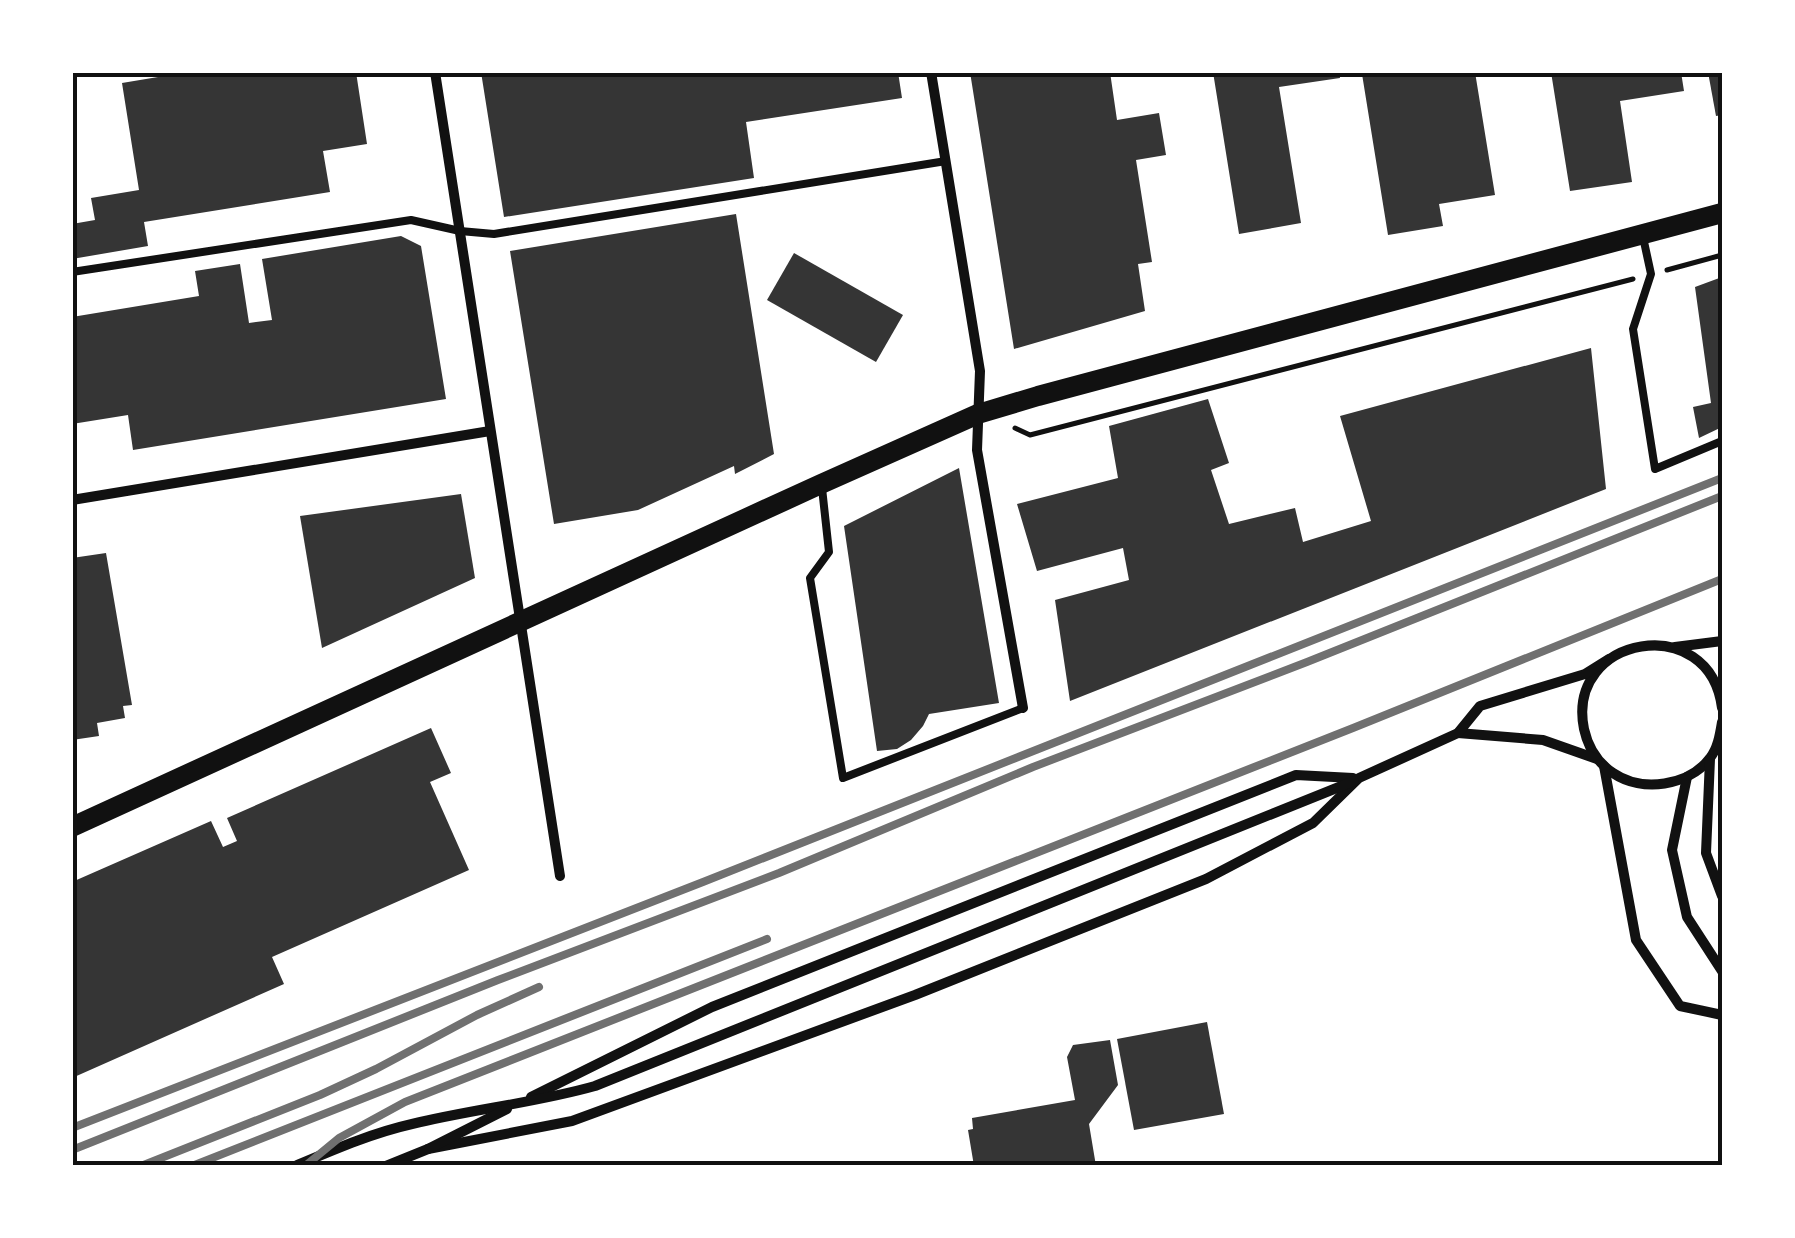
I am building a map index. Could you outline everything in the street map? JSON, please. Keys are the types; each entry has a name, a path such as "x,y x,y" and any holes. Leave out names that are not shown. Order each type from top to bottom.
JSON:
{"main road":[{"path":"72,827 978,414 1722,213"}],"street":[{"path":"435,72 560,876"},
{"path":"931,72 980,372 977,450 1023,708"},
{"path":"72,500 490,431"},
{"path":"295,1166 410,1124 595,1086 1359,778 1458,734 1480,706 1585,674 1629,648 1722,641"},
{"path":"1675,647 1695,658 1711,674 1721,694 1722,708"},
{"path":"1609,659 1594,675 1584,696 1582,718 1586,740 1614,774 1636,783 1661,784 1687,777 1710,758 1721,737 1722,722"},
{"path":"1458,734 1542,740 1601,762"},
{"path":"1710,758 1706,853 1722,896"},
{"path":"1601,762 1636,940 1680,1006 1722,1014"},
{"path":"386,1166 428,1149 712,1007 1296,775 1359,778"},
{"path":"1687,777 1672,850 1687,917 1722,971"},
{"path":"428,1149 572,1121 951,981 1206,878 1314,823 1359,778"}],"lane":[{"path":"72,272 411,220 494,234 946,162"},
{"path":"1642,234 1651,274 1632,329 1655,470 1722,442"},
{"path":"821,484 828,552 810,578 843,778 1023,708"}],"path":[{"path":"1030,434 1722,255"}],"building":[{"path":"188,72 356,72 367,144 323,151 330,192 144,222 148,246 72,259 72,224 95,220 91,198 139,190 122,83"},
{"path":"481,72 898,72 902,98 746,122 754,178 504,217"},
{"path":"970,72 1110,72 1117,120 1159,113 1166,155 1136,160 1152,262 1138,264 1145,311 1014,349"},
{"path":"1213,72 1339,72 1340,78 1279,87 1301,223 1239,234"},
{"path":"1475,72 1495,195 1439,204 1443,226 1388,235 1362,74"},
{"path":"1551,72 1681,72 1684,91 1620,101 1632,182 1570,191"},
{"path":"1708,72 1722,72 1722,115 1716,116"},
{"path":"736,214 774,454 735,474 734,466 638,510 554,524 510,251"},
{"path":"401,236 421,246 446,399 133,450 128,415 72,424 72,317 199,296 195,271 240,264 249,323 272,320 262,259"},
{"path":"794,253 903,315 876,362 767,300"},
{"path":"1722,277 1722,427 1699,438 1693,407 1711,403 1695,287"},
{"path":"1591,348 1606,489 1070,701 1055,600 1129,580 1123,548 1037,571 1017,504 1118,478 1109,426 1208,399 1229,463 1211,470 1229,524 1295,508 1303,542 1371,521 1340,416"},
{"path":"959,468 999,703 929,714 911,740 897,749 877,751 844,526"},
{"path":"461,494 475,578 322,648 300,516"},
{"path":"106,553 132,705 123,706 125,718 97,723 99,736 72,740 72,558"},
{"path":"431,728 451,773 430,782 469,870 272,957 284,984 72,1078 72,882 211,821 223,847 237,841 227,818"},
{"path":"1207,1022 1224,1114 1134,1130 1117,1039"},
{"path":"1110,1040 1118,1085 1089,1124 1096,1166 974,1166 968,1130 973,1129 972,1118 1075,1100 1067,1057 1073,1045"}],"railway":[{"path":"72,1128 1722,478"},
{"path":"72,1150 779,873 1033,767 1722,496"},
{"path":"305,1166 339,1138 405,1102 1722,579"},
{"path":"192,1166 767,939"},
{"path":"141,1166 320,1095 539,987"}]}
